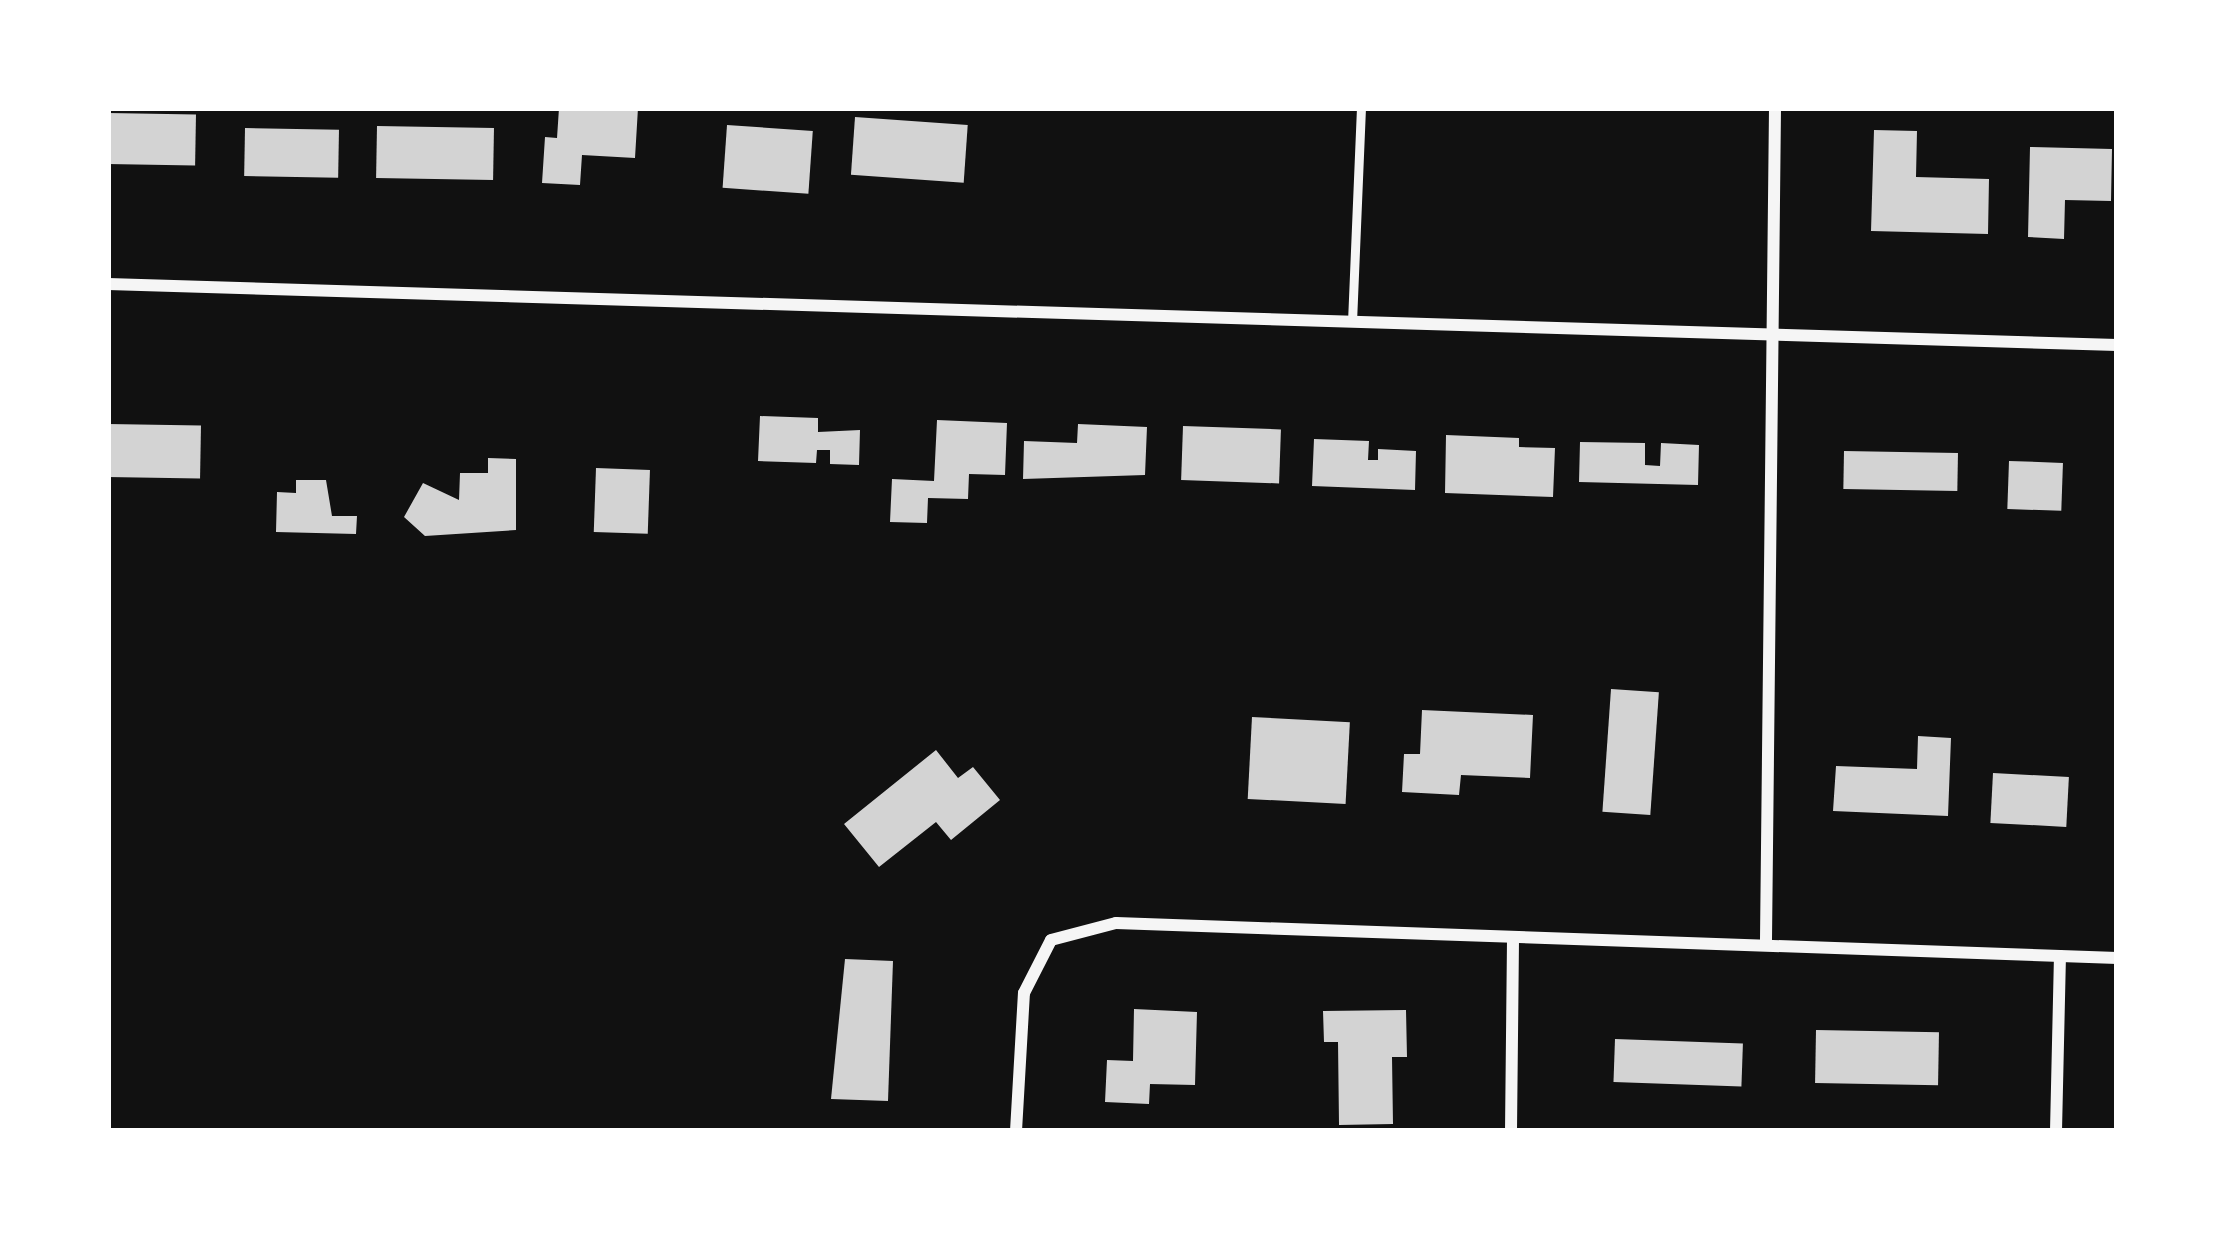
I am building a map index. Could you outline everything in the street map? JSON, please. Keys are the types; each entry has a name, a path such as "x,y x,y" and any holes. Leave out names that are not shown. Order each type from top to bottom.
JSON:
{"street":[{"path":"1766,940 1775,108"},
{"path":"108,284 2117,345"},
{"path":"1016,1131 1024,993 1051,940 1116,923 1513,937 1766,940 2117,958"},
{"path":"1511,1131 1513,937"},
{"path":"2056,1131 2060,956"}],"lane":[{"path":"1352,322 1361,108"}],"building":[{"path":"559,108 638,108 635,158 582,155 580,185 542,183 545,137 557,138"},
{"path":"108,113 196,115 195,166 108,164"},
{"path":"855,117 968,125 964,183 851,175"},
{"path":"727,125 813,131 808,194 723,188"},
{"path":"377,126 494,128 493,180 376,178"},
{"path":"245,128 339,130 338,178 244,176"},
{"path":"1874,130 1917,131 1916,177 1989,179 1988,234 1871,231"},
{"path":"2030,147 2112,149 2111,201 2065,200 2064,239 2028,237"},
{"path":"760,416 818,418 818,432 860,430 859,465 830,464 830,450 817,450 816,463 758,461"},
{"path":"937,420 1007,423 1005,475 969,474 968,499 928,498 927,523 890,522 892,479 934,481"},
{"path":"108,424 201,426 200,479 108,477"},
{"path":"1078,424 1147,427 1145,475 1023,479 1024,441 1077,443"},
{"path":"1183,426 1281,429 1279,483 1181,480"},
{"path":"1446,435 1519,438 1519,447 1555,448 1553,497 1445,493"},
{"path":"1314,439 1369,441 1368,460 1378,460 1378,449 1416,451 1415,490 1312,486"},
{"path":"1580,442 1645,443 1645,465 1660,466 1661,443 1699,445 1698,485 1579,482"},
{"path":"1844,451 1958,453 1957,491 1843,489"},
{"path":"488,458 516,459 516,530 425,536 404,517 423,483 459,500 460,473 488,473"},
{"path":"2009,461 2063,463 2061,511 2007,509"},
{"path":"596,468 650,470 648,534 594,532"},
{"path":"296,480 326,480 332,516 357,516 356,534 276,532 277,492 296,493"},
{"path":"1611,689 1659,692 1650,815 1602,812"},
{"path":"1422,710 1533,715 1530,778 1461,775 1459,795 1402,792 1404,754 1420,754"},
{"path":"1252,717 1350,722 1346,804 1248,799"},
{"path":"1918,736 1951,738 1948,816 1833,811 1836,766 1917,769"},
{"path":"936,750 958,778 973,767 1000,800 951,840 936,822 879,867 844,824"},
{"path":"1993,773 2069,777 2066,827 1990,823"},
{"path":"845,959 893,961 888,1101 831,1099"},
{"path":"1134,1009 1197,1012 1195,1085 1150,1084 1149,1104 1105,1102 1107,1060 1133,1061"},
{"path":"1406,1010 1407,1057 1392,1057 1393,1124 1339,1125 1338,1042 1324,1042 1323,1011"},
{"path":"1816,1030 1939,1032 1938,1085 1815,1083"},
{"path":"1615,1039 1743,1043 1741,1086 1613,1082"}]}
